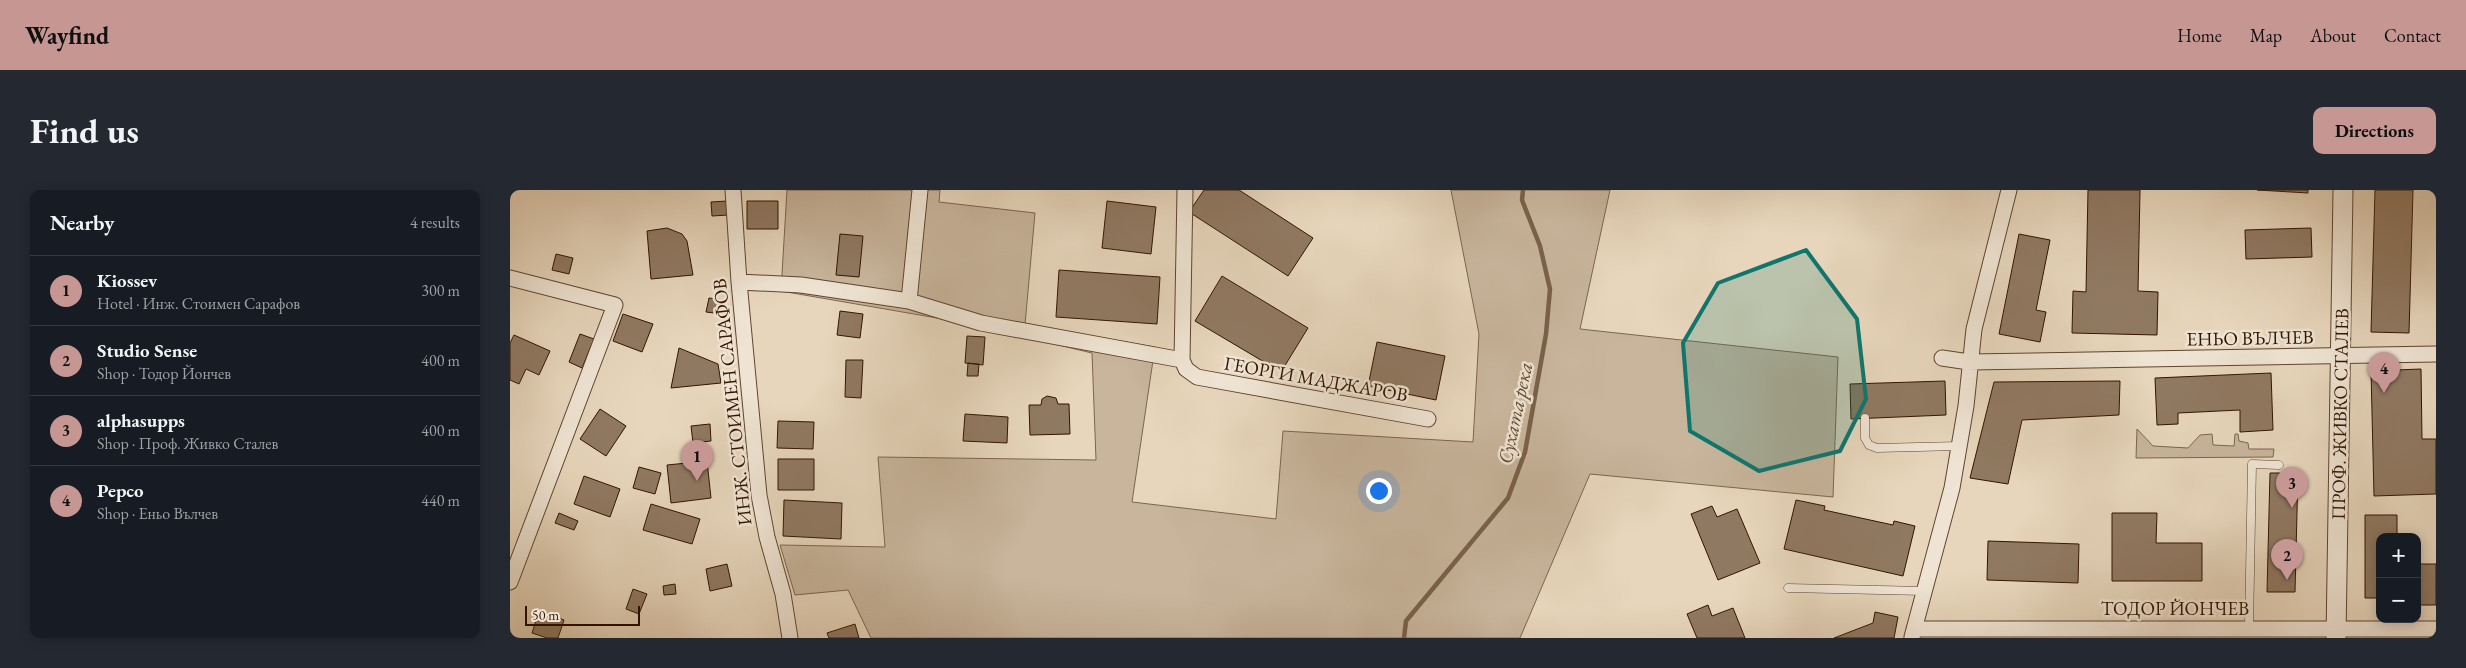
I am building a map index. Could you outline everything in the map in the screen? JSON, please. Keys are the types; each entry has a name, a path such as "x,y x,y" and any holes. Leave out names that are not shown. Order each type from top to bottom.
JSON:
{"street":[{"name":"ИНЖ. СТОИМЕН САРАФОВ","path":"733,190 739,282 759,495 767,537 783,594 790,638"},
{"path":"909,301 920,190"},
{"path":"739,282 801,285 909,301 981,323 1182,360 1185,190"},
{"path":"1913,633 1952,488 1966,406 1969,362 1974,328 2009,190"},
{"name":"ПРОФ. ЖИВКО СТАЛЕВ","path":"2336,633 2343,190"},
{"path":"510,278 615,305 510,582"},
{"name":"ЕНЬО ВЪЛЧЕВ","path":"1942,358 1969,362 2436,354"},
{"name":"ГЕОРГИ МАДЖАРОВ","path":"1182,360 1186,370 1197,377 1428,419"},
{"name":"ТОДОР ЙОНЧЕВ","path":"1913,633 2249,628 2336,633 2436,629"}],"lane":[{"path":"1865,418 1865,438 1869,445 1877,448 1959,446"},
{"path":"2249,628 2252,464 2279,465"},
{"path":"1788,588 1924,591"}],"highlighted area":[{"path":"1806,250 1857,319 1866,399 1840,451 1759,471 1690,431 1683,343 1718,283"}],"shaded area":[{"path":"787,190 940,190 939,202 1035,213 1025,325 1155,347 1132,502 1276,519 1283,431 1473,442 1479,334 1451,190 1610,190 1580,329 1838,357 1833,497 1590,474 1520,638 871,638 848,590 795,595 780,545 885,547 878,457 1096,460 1092,353 966,323 781,291"},
{"path":"2137,429 2153,446 2188,448 2200,435 2212,434 2213,445 2234,446 2235,434 2238,434 2239,441 2248,443 2249,449 2274,449 2273,457 2136,458"}],"building":[{"path":"1204,190 1239,190 1313,238 1288,276 1189,212"},
{"path":"2088,190 2140,190 2138,291 2158,292 2157,335 2072,333 2073,291 2086,292"},
{"path":"2257,190 2308,190 2308,193"},
{"path":"2375,190 2413,190 2409,333 2371,332"},
{"path":"727,201 728,215 712,216 711,202"},
{"path":"747,201 778,201 778,229 747,229"},
{"path":"1107,201 1156,207 1151,254 1102,248"},
{"path":"667,228 682,234 687,241 693,275 651,279 647,231"},
{"path":"2311,228 2312,257 2246,259 2245,230"},
{"path":"840,234 863,236 859,277 836,275"},
{"path":"2019,234 2050,240 2036,310 2046,312 2040,342 1999,334"},
{"path":"556,254 573,258 569,274 552,270"},
{"path":"1059,270 1160,277 1157,324 1056,317"},
{"path":"1222,276 1308,328 1281,372 1195,321"},
{"path":"709,298 724,300 722,314 706,312"},
{"path":"840,311 863,314 860,338 837,335"},
{"path":"623,314 653,324 642,352 613,341"},
{"path":"580,334 594,339 582,368 569,362"},
{"path":"514,335 550,351 539,375 526,369 519,384 510,380 510,343"},
{"path":"967,336 985,337 983,365 965,363"},
{"path":"1377,342 1445,356 1436,400 1368,386"},
{"path":"679,348 718,364 721,383 671,388"},
{"path":"846,360 863,360 861,398 845,397"},
{"path":"968,363 979,364 978,376 967,376"},
{"path":"2421,369 2422,439 2436,439 2436,494 2374,496 2371,371"},
{"path":"2271,373 2273,430 2240,432 2240,410 2178,413 2178,424 2157,425 2155,378"},
{"path":"1945,381 1946,415 1851,419 1850,384"},
{"path":"2120,381 2119,415 2022,420 2008,484 1970,478 1994,382"},
{"path":"1047,396 1056,398 1058,404 1069,404 1070,434 1030,435 1029,405 1041,405 1042,399"},
{"path":"600,409 626,426 606,456 580,439"},
{"path":"965,414 1008,417 1007,443 963,441"},
{"path":"778,421 814,422 813,449 777,448"},
{"path":"710,424 711,441 693,443 691,426"},
{"path":"778,459 814,459 814,490 778,490"},
{"path":"707,461 711,498 671,503 667,465"},
{"path":"639,467 661,473 655,494 633,488"},
{"path":"2270,473 2298,473 2295,592 2267,592"},
{"path":"584,476 620,489 610,517 574,504"},
{"path":"784,500 842,503 841,539 783,536"},
{"path":"1796,500 1825,506 1824,510 1893,525 1894,521 1915,526 1903,576 1784,549"},
{"path":"651,504 700,519 692,544 643,530"},
{"path":"1712,506 1717,517 1737,509 1760,563 1718,580 1691,514"},
{"path":"559,513 578,521 574,530 555,523"},
{"path":"2112,513 2157,513 2156,543 2202,543 2202,581 2112,581"},
{"path":"2365,515 2397,515 2397,533 2376,533 2376,598 2365,598"},
{"path":"1988,541 2079,544 2078,583 1987,580"},
{"path":"727,564 732,586 710,591 706,569"},
{"path":"2421,564 2436,564 2436,605 2421,605"},
{"path":"675,584 676,594 664,595 663,586"},
{"path":"633,589 647,594 639,614 626,609"},
{"path":"1708,605 1712,616 1733,608 1745,638 1697,638 1687,614"},
{"path":"539,611 564,620 558,638 547,638 532,633"},
{"path":"1875,612 1898,617 1894,638 1834,638 1873,623"},
{"path":"855,624 859,638 829,638 827,633"}],"waterway":[{"name":"Сухата река","path":"1404,638 1406,621 1508,498 1525,452 1546,334 1550,289 1540,246 1522,200 1523,190"}],"place":[{"name":"Pepco","path":"2384,393"},
{"name":"Kiossev","path":"697,481"},
{"name":"alphasupps","path":"2292,508"},
{"name":"Studio Sense","path":"2287,580"}]}
